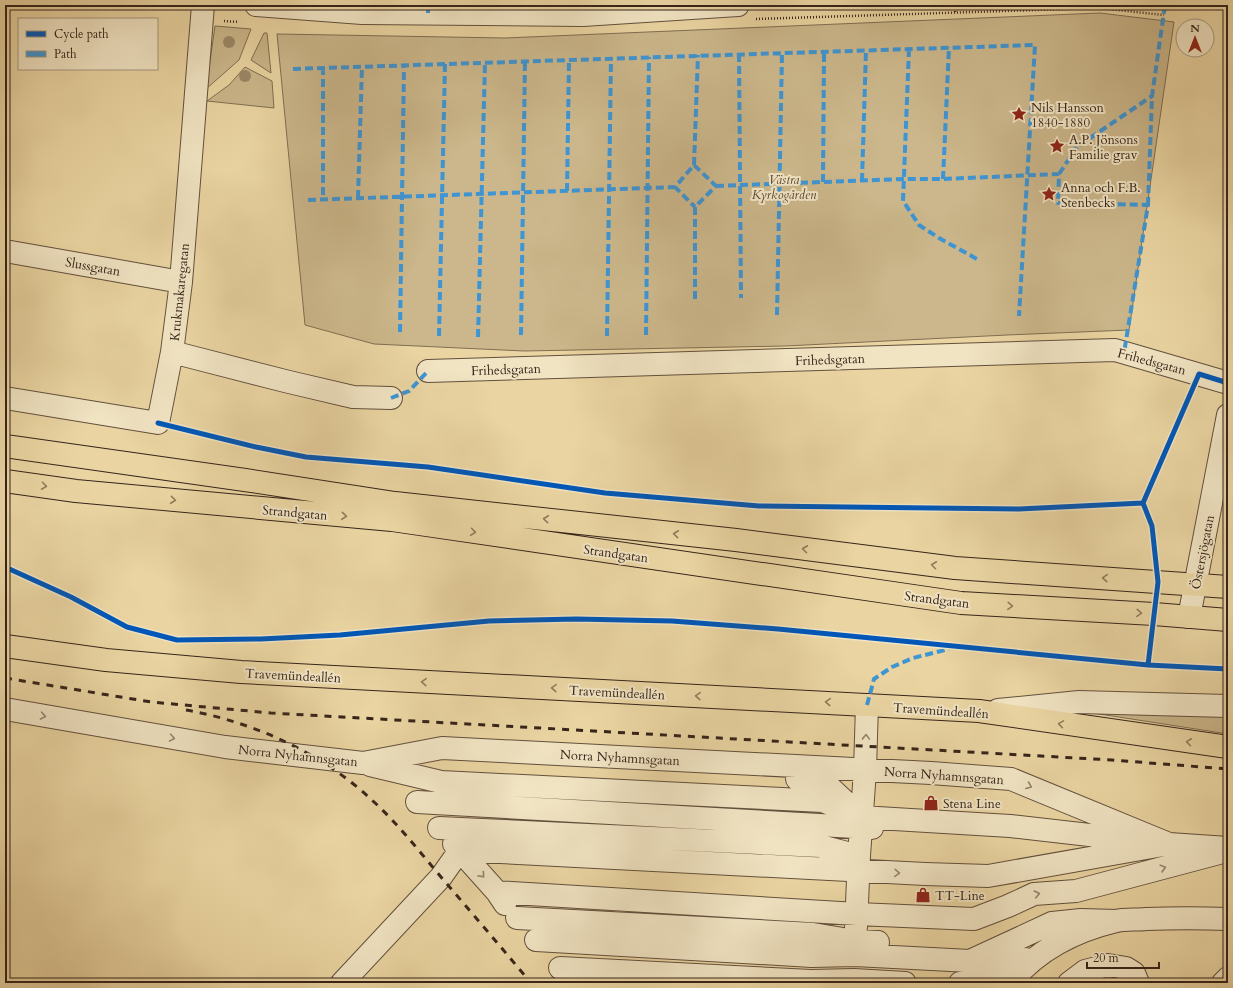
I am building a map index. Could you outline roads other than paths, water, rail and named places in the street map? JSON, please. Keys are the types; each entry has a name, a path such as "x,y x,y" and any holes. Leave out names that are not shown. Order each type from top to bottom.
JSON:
{"main road":[{"name":"Strandgatan","path":"5,446 396,503 736,540 954,568 1228,587"},
{"name":"Strandgatan","path":"5,481 76,491 392,520 961,603 1228,620"},
{"name":"Travemündeallén","path":"5,646 106,660 241,672 979,711 1228,748"}],"street":[{"name":"Krukmakaregatan","path":"5,398 158,423 172,352 182,282 203,5"},
{"path":"256,5 362,13 583,15 738,5"},
{"name":"Slussgatan","path":"5,251 182,282"},
{"name":"Frihedsgatan","path":"428,371 1115,350 1228,383"},
{"path":"172,352 353,397 391,398"},
{"name":"Östersjögatan","path":"1189,617 1228,415"},
{"path":"979,711 1079,702 1228,706"},
{"path":"855,952 858,863 865,770 867,705"},
{"name":"Norra Nyhamnsgatan","path":"5,709 225,748 363,763 442,748 931,773 1011,779 1169,844 1228,848"},
{"path":"363,763 443,759 821,824 858,863 990,864 1169,844"},
{"path":"363,763 433,821 537,941 625,983"},
{"path":"433,821 821,824 861,822"},
{"path":"433,821 821,824 861,822 1010,826 1169,844"},
{"path":"433,821 821,824"},
{"path":"342,983 441,877 433,821"},
{"path":"855,952 975,924 1034,894 1076,891 1228,851"},
{"path":"537,941 813,945 855,952 970,960 1052,923 1081,920 1117,921 1191,917 1228,919"},
{"path":"960,983 986,978 1043,951 1069,936 1117,921"},
{"path":"537,941 813,945 855,952 976,948 1012,940"},
{"path":"537,941 813,945"},
{"path":"537,941 813,945"},
{"path":"1010,983 1043,951"},
{"path":"855,952 905,983"},
{"path":"1069,983 1085,971 1108,965 1126,968 1134,973 1138,983"},
{"path":"1223,983 1228,978"}],"railway":[{"path":"5,678 151,702 271,713 1112,760 1228,769"},
{"path":"186,710 212,715 287,742 333,769 354,785 383,810 400,829 531,983"}],"place":[{"name":"Nils Hansson 1840-1880","path":"1019,114"},
{"name":"A.P. Jönsons Familie grav","path":"1057,146"},
{"name":"Anna och F.B. Stenbecks","path":"1049,194"},
{"name":"Stena Line","path":"931,803"},
{"name":"TT-Line","path":"923,895"}],"park label":[{"name":"Västra Kyrkogården","path":"784,186"}]}
